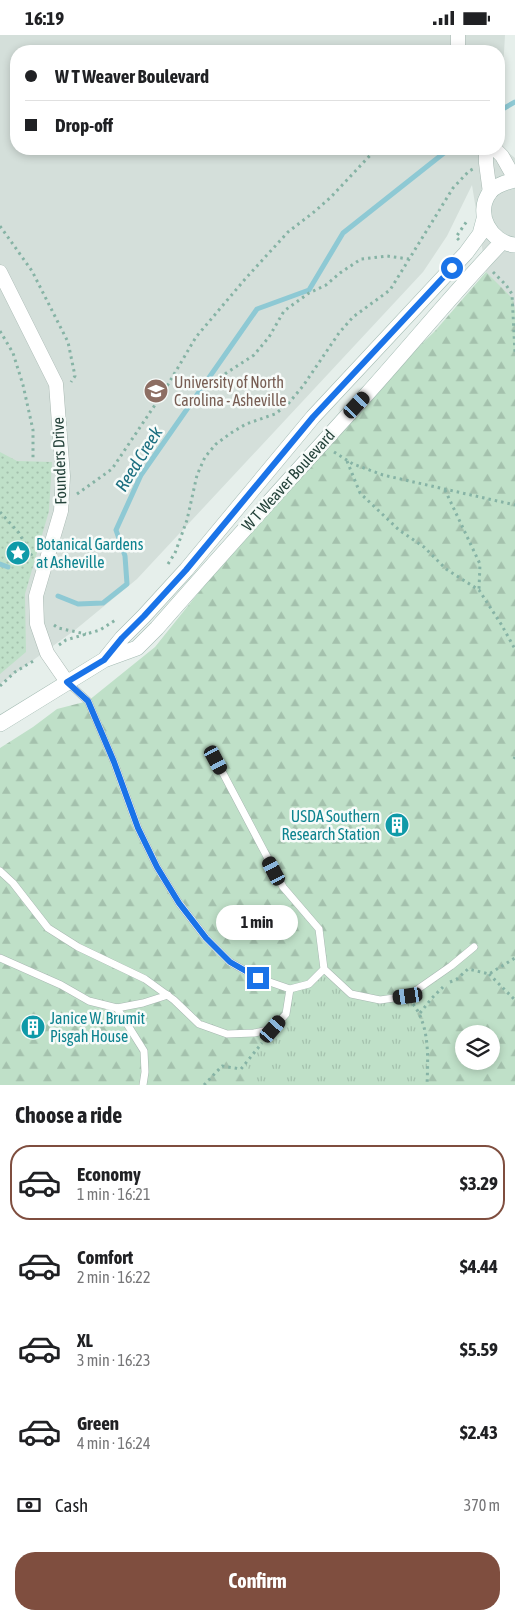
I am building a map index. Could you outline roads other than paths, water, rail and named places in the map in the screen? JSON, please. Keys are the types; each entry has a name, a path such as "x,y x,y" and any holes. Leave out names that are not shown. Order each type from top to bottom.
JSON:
{"main road":[{"path":"490,193 505,182 515,180"},
{"name":"W T Weaver Boulevard","path":"104,660 122,638 186,570 313,417 466,253 480,234 486,203 490,193"},
{"path":"484,219 489,230 509,244"},
{"name":"W T Weaver Boulevard","path":"0,724 104,660 136,647 157,627 307,458 367,394 479,265 509,244"}],"street":[{"path":"501,155 515,180"},
{"path":"486,156 490,193"},
{"name":"Founders Drive","path":"0,271 56,384 63,476 61,511 36,596 37,625 47,653 67,682"}],"lane":[{"path":"67,682 88,701 114,762 138,828 157,867 179,903 206,938 230,962 258,978 290,989 310,984 324,969"},
{"path":"216,760 283,887 319,929 324,969 351,994 380,1000 408,996 451,966 474,947"},
{"path":"0,871 13,883 48,928 78,947 145,979 168,995 199,1024 227,1034 254,1033 273,1029 286,1014 290,989"},
{"path":"0,957 61,985 89,1001 117,1008 143,1003 168,995"},
{"path":"117,1008 125,1024 144,1051 145,1072 143,1085"}],"waterway":[{"name":"Reed Creek","path":"505,108 515,102"},
{"name":"Reed Creek","path":"58,596 78,604 103,603 127,584 125,556 116,530 141,475 257,309 309,290 343,233 441,155"},
{"name":"Reed Creek","path":"0,564 8,567"}],"place":[{"name":"University of North Carolina - Asheville","path":"156,391"},
{"name":"Botanical Gardens at Asheville","path":"18,553"},
{"name":"USDA Southern Research Station","path":"397,825"},
{"name":"Janice W. Brumit Pisgah House","path":"33,1027"}]}
